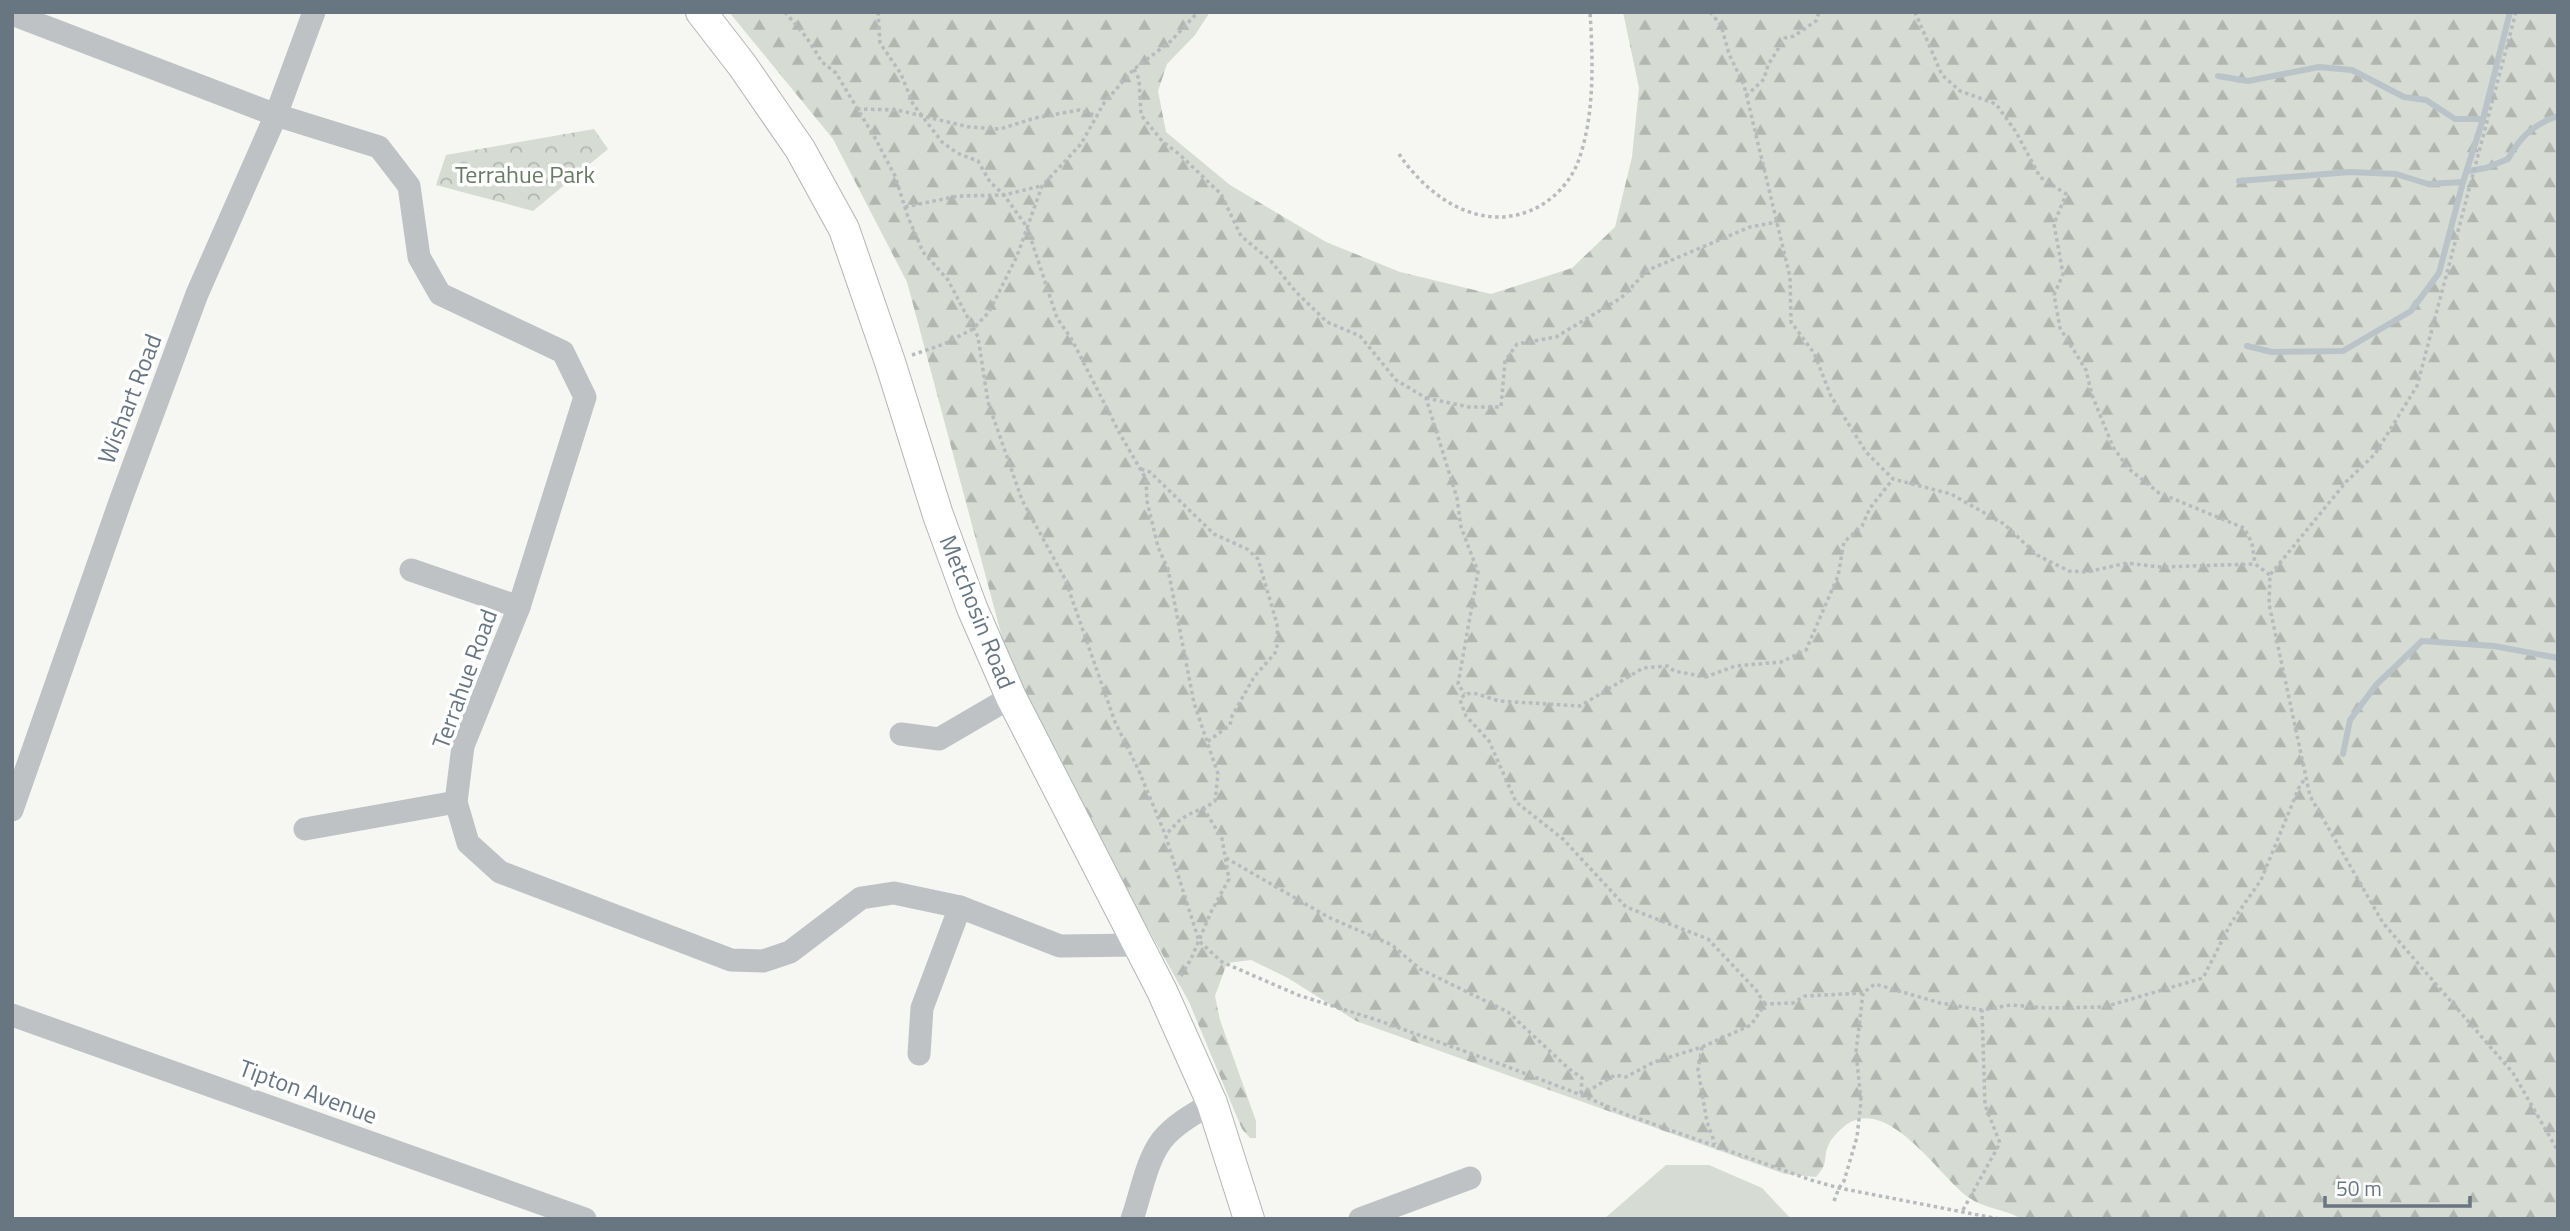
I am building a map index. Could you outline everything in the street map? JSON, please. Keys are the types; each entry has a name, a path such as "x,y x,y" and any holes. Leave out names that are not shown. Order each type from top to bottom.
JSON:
{"main road":[{"name":"Metchosin Road","path":"701,12 742,65 800,149 844,229 972,608 1011,697 1161,990 1212,1103 1249,1219"}],"street":[{"name":"Wishart Road","path":"12,810 121,499 197,294 276,115 314,12"},
{"name":"Terrahue Road","path":"12,14 276,115 379,147 408,186 419,257 440,294 563,352 585,397 519,607 463,746 456,802 468,843 500,872 731,960 763,961 790,952 861,898 894,893 960,907 1060,946 1139,945"},
{"path":"411,570 519,607"},
{"path":"901,734 939,739 1011,697"},
{"path":"305,829 456,802"},
{"path":"919,1054 922,1008 960,907"},
{"name":"Tipton Avenue","path":"12,1015 585,1219"},
{"path":"1132,1219 1152,1159 1162,1140 1186,1118 1212,1103"},
{"path":"1360,1219 1469,1178"}],"path":[{"path":"785,12 807,38 821,62 836,73 895,176 923,252 948,280 978,337 988,402 1022,500 1065,579 1115,723 1139,771 1165,834 1199,941 1222,962 1298,995 1377,1020 1715,1146 1839,1188 1999,1219"},
{"path":"878,12 880,43 901,74 913,104 942,142 957,153 978,161 990,182 1004,195 1027,227 1056,318 1070,338 1146,479 1147,501 1158,547 1168,569 1194,703 1217,774 1215,801 1204,810 1181,818 1165,834"},
{"path":"890,362 944,344 973,329 989,313 1017,256 1042,186 1081,144 1104,103 1134,69 1171,41 1198,12"},
{"path":"1398,154 1419,180 1433,192 1461,210 1475,215 1504,217 1544,204 1564,186 1578,162 1590,91 1590,12"},
{"path":"1710,12 1721,25 1746,96 1790,277 1791,322 1814,353 1831,396 1866,452 1893,479 1951,494 2004,524 2038,555 2069,571 2087,572 2127,563 2160,567 2255,564 2270,575"},
{"path":"1746,96 1764,79 1768,65 1785,38 1794,36 1816,22 1819,12"},
{"path":"1914,12 1942,75 1960,91 1996,104 2016,132 2040,177 2066,194 2054,224 2063,274 2054,295 2060,328 2086,370 2092,395 2113,447 2129,469 2159,493 2244,528 2252,543 2255,564"},
{"path":"2515,12 2417,386 2375,454 2346,482 2270,575 2269,604 2310,796 2383,923 2513,1073 2558,1151"},
{"path":"1134,69 1139,79 1141,115 1163,142 1221,194 1241,236 1270,260 1327,322 1360,336 1396,380 1426,398 1469,407 1500,407 1505,361 1517,344 1556,337 1576,326 1621,298 1648,270 1750,227 1777,222"},
{"path":"857,109 897,110 969,127 1000,130 1035,118 1079,110 1097,116"},
{"path":"905,207 958,196 1004,195 1042,186"},
{"path":"1426,398 1457,498 1461,527 1478,572 1458,684 1465,694"},
{"path":"1140,469 1150,472 1214,534 1247,548 1258,559 1277,624 1278,643 1275,653 1254,677 1231,716 1230,725 1207,742"},
{"path":"1765,1004 1756,990 1708,939 1626,907 1563,839 1516,802 1489,741 1466,716 1460,700 1465,694 1475,693 1499,701 1580,706 1643,668 1668,666 1674,671 1706,677 1735,666 1781,662 1806,650 1838,576 1844,542 1862,526 1870,508 1893,479"},
{"path":"1765,1004 1793,1003 1805,996 1863,993 1875,984 1940,1003 1982,1010 2011,1005 2048,1008 2104,1007 2203,978 2231,923 2261,880 2300,785 2305,779"},
{"path":"1161,990 1180,977 1229,879 1222,839 1204,810"},
{"path":"1226,858 1328,918 1392,945 1420,969 1508,1012 1568,1068 1582,1077 1581,1095"},
{"path":"1834,1201 1844,1181 1857,1137 1861,1101 1856,1052 1863,993"},
{"path":"1581,1095 1615,1075 1626,1077 1654,1062 1702,1047 1751,1026 1765,1004"},
{"path":"1963,1210 2000,1143 1984,1105 1982,1010"},
{"path":"1702,1047 1698,1070 1707,1122 1715,1146"}],"green space":[{"path":"729,12 1210,12 1195,35 1167,64 1158,91 1166,132 1230,185 1326,242 1400,272 1491,294 1572,268 1615,227 1632,157 1639,88 1623,12 2558,12 2558,1219 2022,1219 1974,1201 1896,1130 1880,1121 1863,1118 1847,1124 1832,1139 1823,1167 1816,1177 1785,1174 1356,1021 1288,978 1251,960 1227,963 1215,996 1220,1020 1256,1121 1256,1138 1250,1138 1242,1129 1189,1002 1123,884 1010,667 907,282 833,139"},
{"name":"Terrahue Park","path":"594,129 608,149 533,211 436,185 446,155"},
{"path":"1666,1165 1709,1165 1762,1188 1791,1219 1604,1219"}],"waterway":[{"path":"2247,346 2272,352 2343,351 2411,311 2439,273 2510,12"},
{"path":"2218,76 2248,81 2319,67 2352,70 2404,97 2426,100 2455,119 2483,119"},
{"path":"2468,171 2486,168 2508,159 2528,132 2558,116"},
{"path":"2239,181 2350,172 2396,174 2428,184 2463,182"},
{"path":"2343,754 2350,720 2376,685 2422,641 2494,646 2558,658"}]}
